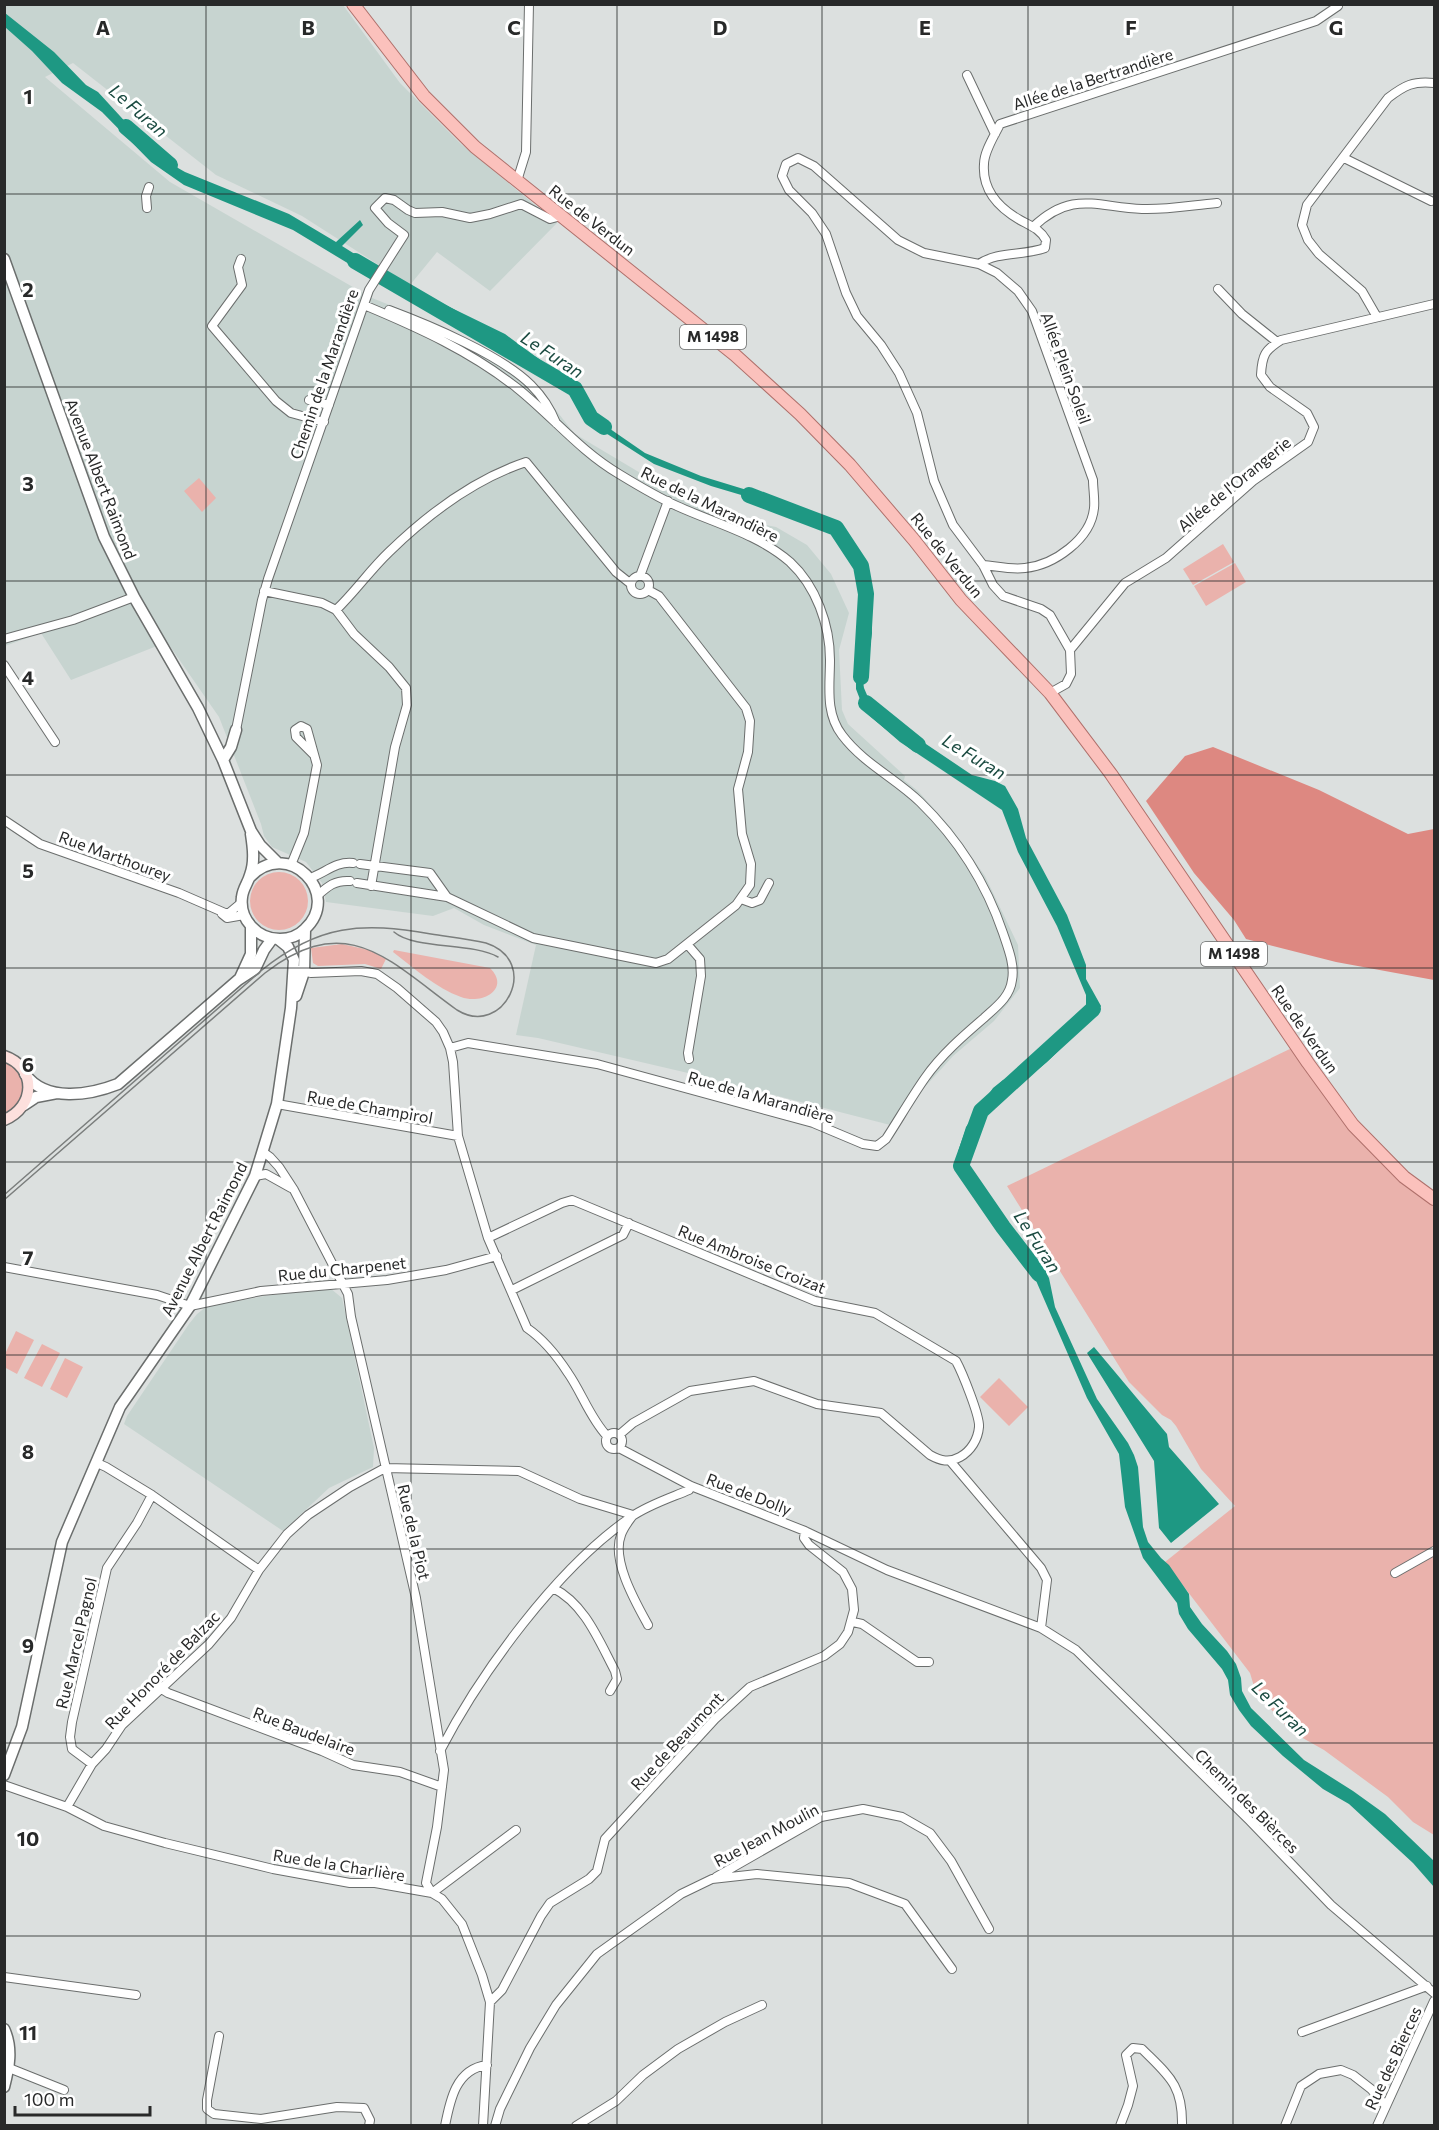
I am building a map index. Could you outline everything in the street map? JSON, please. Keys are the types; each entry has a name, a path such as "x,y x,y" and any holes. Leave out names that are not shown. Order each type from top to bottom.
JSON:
{"main road":[{"name":"Rue de Verdun","path":"353,4 424,96 476,147 735,355 800,414 857,473 961,600 1050,693 1111,774 1353,1125 1404,1178 1434,1199"},
{"path":"4,1056 19,1064 25,1074 29,1089 24,1105 17,1113 4,1120"}],"street":[{"path":"517,181 526,152 529,4"},
{"name":"Allée de la Bertrandière","path":"995,134 1000,124 1316,21 1338,6 1327,4"},
{"path":"967,75 995,134 984,162 986,184 996,203 1041,231 1046,240 1045,248 1035,252 988,257 979,264"},
{"path":"1377,317 1362,291 1320,254 1308,240 1302,225 1307,205 1388,98 1401,88 1418,82 1434,83"},
{"name":"Allée Plein Soleil","path":"982,566 1024,568 1044,563 1067,551 1085,531 1094,509 1093,480 1032,311 1018,291 997,273 979,264 924,253 898,240 814,166 798,158 786,164 782,176 789,190 812,213 826,234 846,293 857,316 881,345 899,373 917,412 934,481 953,525 993,585 1003,596 1041,609 1050,615 1070,650"},
{"path":"1344,158 1431,201"},
{"path":"147,208 146,196 149,187"},
{"name":"Chemin de la Marandière","path":"223,760 231,747 236,730 264,591 369,290 404,235 388,223 375,208 385,198 394,200 415,213 442,212 470,218 521,204 550,219 561,216"},
{"path":"1033,227 1047,213 1065,205 1094,202 1144,209 1217,203"},
{"name":"Avenue Albert Raimond","path":"4,259 104,537 134,597 198,708 223,760 251,831 260,845 278,863"},
{"path":"241,259 238,267 242,285 212,326 276,401 291,413 324,422"},
{"path":"1218,289 1242,314 1277,342 1434,304"},
{"name":"Rue de la Marandière","path":"364,303 443,339 502,377 558,427 615,472 668,501 747,535 776,551 790,562 806,580 820,606 829,636 830,708 840,733 859,754 919,801 949,832 973,866 998,916 1011,955 1012,981 1004,1000 954,1044 926,1076 886,1139 877,1146 863,1144 813,1123 597,1064 468,1043 450,1048"},
{"name":"Rue de la Marandière","path":"364,303 409,318 464,343 512,369 532,386 553,414 558,427"},
{"name":"Allée de l'Orangerie","path":"1070,650 1125,583 1166,558 1253,481 1308,442 1314,427 1307,414 1270,387 1261,375 1262,361 1268,349 1277,342"},
{"path":"309,400 329,405"},
{"path":"336,610 387,553 416,527 479,484 511,467 526,462 616,572 631,584 633,590 639,594 648,590"},
{"path":"640,576 668,501"},
{"path":"631,584 634,579 644,576 648,580 648,590"},
{"path":"317,896 334,883 353,882 447,897 533,938 656,963 668,959 741,899 750,885 751,864 742,834 738,789 748,752 750,721 746,708 659,596 648,590"},
{"path":"264,591 322,603 336,610 354,634 389,667 406,688 407,705 395,747 371,886"},
{"path":"4,639 73,620 134,597"},
{"path":"1050,693 1066,684 1071,674 1070,650"},
{"path":"4,664 55,742"},
{"path":"291,865 304,833 317,765 314,755"},
{"name":"Rue Marthourey","path":"4,820 40,844 228,913 243,909"},
{"name":"Avenue Albert Raimond","path":"250,877 254,850 251,831"},
{"path":"24,1105 36,1097 59,1093 98,1092 118,1084 238,980 255,969 264,950 275,939 292,937 305,930 315,915 317,896 309,878 301,870 291,865 278,863 263,867 250,877 244,886 243,909 251,927 251,954 238,980"},
{"path":"309,878 340,863 357,863 430,873 447,897"},
{"path":"741,899 752,903 760,900 768,883"},
{"path":"251,927 260,934 275,939 290,950 299,970 361,971 377,974 436,1022 450,1048 458,1136 488,1238 528,1328 538,1336 568,1373 599,1428 607,1437 607,1446 614,1450 619,1448 691,1486"},
{"name":"Avenue Albert Raimond","path":"4,1775 22,1727 62,1542 120,1407 189,1306 255,1176 277,1104 305,930"},
{"path":"687,944 700,959 701,976 688,1053 689,1059"},
{"path":"25,1074 34,1084 59,1093"},
{"name":"Rue de Champirol","path":"277,1104 458,1136"},
{"name":"Rue de la Piot","path":"263,1152 279,1167 294,1190 348,1294 351,1317 416,1598 444,1770 437,1827 426,1883 432,1893"},
{"path":"255,1176 266,1174 294,1190"},
{"name":"Rue Ambroise Croizat","path":"488,1238 572,1200 815,1301 875,1313 956,1361 962,1371 979,1425 976,1440 966,1454 951,1462"},
{"path":"512,1290 623,1234 629,1223"},
{"name":"Rue du Charpenet","path":"189,1306 261,1292 387,1280 446,1270 497,1256"},
{"path":"4,1267 157,1295 189,1306"},
{"path":"619,1435 633,1423 690,1390 754,1381 818,1404 881,1413 930,1455 951,1462 1041,1568 1047,1580 1041,1628"},
{"path":"607,1437 614,1433 619,1435 622,1442 619,1448"},
{"path":"97,1463 152,1495 259,1570"},
{"name":"Rue Honoré de Balzac","path":"67,1807 92,1764 122,1725 217,1635 231,1618 259,1570 287,1534 308,1515 350,1487 385,1468 519,1471 579,1499 633,1515"},
{"name":"Rue de Dolly","path":"440,1751 494,1662 553,1588 607,1534 633,1515 689,1490 691,1486 805,1531 887,1570 1041,1628"},
{"name":"Rue Marcel Pagnol","path":"92,1764 72,1749 70,1737 72,1722 107,1568 137,1523 152,1495"},
{"path":"633,1515 620,1536 618,1553 637,1605 648,1625"},
{"path":"805,1531 804,1538 809,1545 843,1572 848,1580 852,1589 853,1622 862,1624 917,1662 929,1662"},
{"path":"1395,1573 1434,1551"},
{"path":"553,1588 564,1593 579,1608 610,1661 617,1679 610,1691"},
{"name":"Rue de Beaumont","path":"490,2002 502,1990 550,1903 589,1879 597,1871 605,1839 715,1719 750,1687 824,1656 840,1644 853,1622"},
{"name":"Chemin des Bièrces","path":"1041,1628 1076,1650 1250,1821 1331,1905 1434,1993"},
{"name":"Rue Baudelaire","path":"160,1688 168,1694 322,1751 353,1765 373,1770 400,1772 442,1787"},
{"name":"Rue de la Charlière","path":"4,1785 67,1807 104,1826 273,1869 350,1883 375,1883 432,1893"},
{"name":"Rue Jean Moulin","path":"495,2126 500,2109 530,2048 556,2005 597,1954 681,1894 821,1817 863,1809 902,1817 930,1833 951,1861 989,1929"},
{"path":"483,2126 490,2002 462,1924 442,1899 432,1893 516,1830"},
{"name":"Rue Jean Moulin","path":"712,1879 757,1874 849,1883 871,1891 904,1904 952,1969"},
{"path":"4,1977 136,1995"},
{"path":"1302,2032 1427,1986"},
{"name":"Rue des Bierces","path":"1377,2126 1434,2001"},
{"path":"576,2126 616,2101 643,2075 678,2049 725,2022 762,2005"},
{"path":"4,2029 10,2052 4,2087"},
{"path":"219,2036 207,2109 214,2114 261,2122 337,2107 364,2108 370,2120 369,2126"},
{"path":"1120,2126 1133,2086 1126,2055 1133,2048 1142,2049 1173,2080 1183,2104 1182,2126"},
{"path":"445,2126 450,2097 458,2083 465,2074 479,2066 487,2065"},
{"path":"9,2068 64,2090"},
{"path":"1286,2126 1301,2086 1319,2074 1341,2070 1353,2075 1371,2089 1386,2106"},
{"path":"484,2112 494,2113 500,2109"}],"shaded area":[{"path":"4,5 343,5 400,83 461,144 557,223 490,291 437,252 410,285 302,216 216,175 73,63 45,77 170,182 372,298 440,325 485,349 543,394 574,433 669,490 725,517 776,527 807,545 831,574 849,613 839,650 842,710 848,724 905,776 904,780 918,791 952,829 985,876 1018,945 1020,988 994,1021 953,1056 924,1088 898,1127 688,1073 538,1038 516,1035 536,945 484,925 454,908 433,916 326,902 322,883 306,862 272,847 264,836 219,717 167,642 71,680 41,633 5,646"},
{"path":"5,13 54,52 86,85 98,92 142,140 171,164 185,172 289,214 336,242 360,220 363,225 342,246 376,270 369,276 293,230 184,185 151,162 102,112 62,83 32,51 5,27"},
{"path":"384,275 505,334 573,384 587,413 645,453 701,476 793,504 839,526 859,550 865,567 866,585 871,602 872,633 869,655 862,675 870,702 897,730 926,744 972,775 1005,786 1018,809 1026,838 1067,915 1086,965 1086,979 1101,1006 1096,1014 1047,1062 1005,1087 971,1127 967,1148 968,1164 976,1190 982,1200 1003,1218 1014,1235 1042,1265 1049,1278 1055,1307 1097,1399 1134,1455 1138,1467 1143,1527 1148,1542 1169,1565 1189,1594 1190,1607 1202,1624 1236,1664 1241,1678 1242,1691 1251,1708 1304,1760 1385,1814 1434,1861 1434,1887 1413,1863 1349,1804 1323,1789 1283,1756 1251,1726 1239,1710 1230,1695 1228,1680 1222,1669 1188,1629 1179,1614 1177,1603 1143,1558 1125,1507 1119,1454 1087,1398 1024,1253 1003,1235 993,1217 971,1192 958,1162 958,1152 966,1127 993,1088 1003,1080 1017,1074 1063,1040 1086,1010 1086,995 1057,926 1018,852 1002,810 900,742 870,716 861,702 856,689 856,677 866,646 865,606 853,552 839,535 817,520 711,486 654,464 587,421 571,390 505,343 381,282"},
{"path":"199,478 216,498 202,512 184,491"},
{"path":"1223,544 1234,562 1193,585 1183,569"},
{"path":"1235,563 1246,582 1206,606 1194,586"},
{"path":"1213,747 1319,790 1408,834 1434,829 1434,980 1336,962 1246,939 1234,920 1194,873 1146,801 1185,756"},
{"path":"273,872 285,872 300,880 308,895 308,907 300,922 285,930 273,930 258,922 250,907 250,895 258,880"},
{"path":"342,944 369,950 386,959 381,969 365,964 318,966 313,963 311,948"},
{"path":"394,950 490,968 496,976 496,989 485,997 477,999 461,997 425,977 393,952"},
{"path":"1296,1046 1353,1125 1434,1199 1434,1835 1413,1822 1388,1797 1324,1750 1292,1732 1256,1693 1250,1673 1165,1562 1235,1506 1201,1469 1171,1420 1162,1415 1129,1382 1007,1186"},
{"path":"5,1061 18,1073 23,1088 19,1102 5,1113"},
{"path":"330,1288 342,1298 374,1448 373,1467 329,1488 283,1531 124,1424 127,1416 189,1324 206,1307 265,1296"},
{"path":"16,1331 34,1340 17,1374 4,1367 5,1354"},
{"path":"42,1344 60,1353 42,1387 24,1378"},
{"path":"1094,1347 1167,1434 1169,1447 1219,1504 1171,1543 1159,1528 1154,1461 1087,1353"},
{"path":"65,1358 83,1367 67,1398 50,1389"},
{"path":"999,1378 1028,1407 1009,1426 980,1397"}],"waterway":[{"name":"Le Furan","path":"126,127 170,165"},
{"name":"Le Furan","path":"355,261 575,389 591,418 604,427"},
{"name":"Le Furan","path":"749,495 836,528 861,566 866,594 861,677"},
{"name":"Le Furan","path":"866,703 918,745"},
{"name":"Le Furan","path":"1039,1274 961,1166 981,1111 1093,1009"}],"tram line":[{"path":"4,1195 262,970 303,943 342,930 362,928 406,930 486,943 503,952 512,965 514,980 510,994 502,1006 489,1014 474,1016 457,1010 388,960 367,949 344,944 320,945 294,954 265,973 4,1200"},
{"path":"394,932 403,938 415,941 474,949 498,957"}]}
